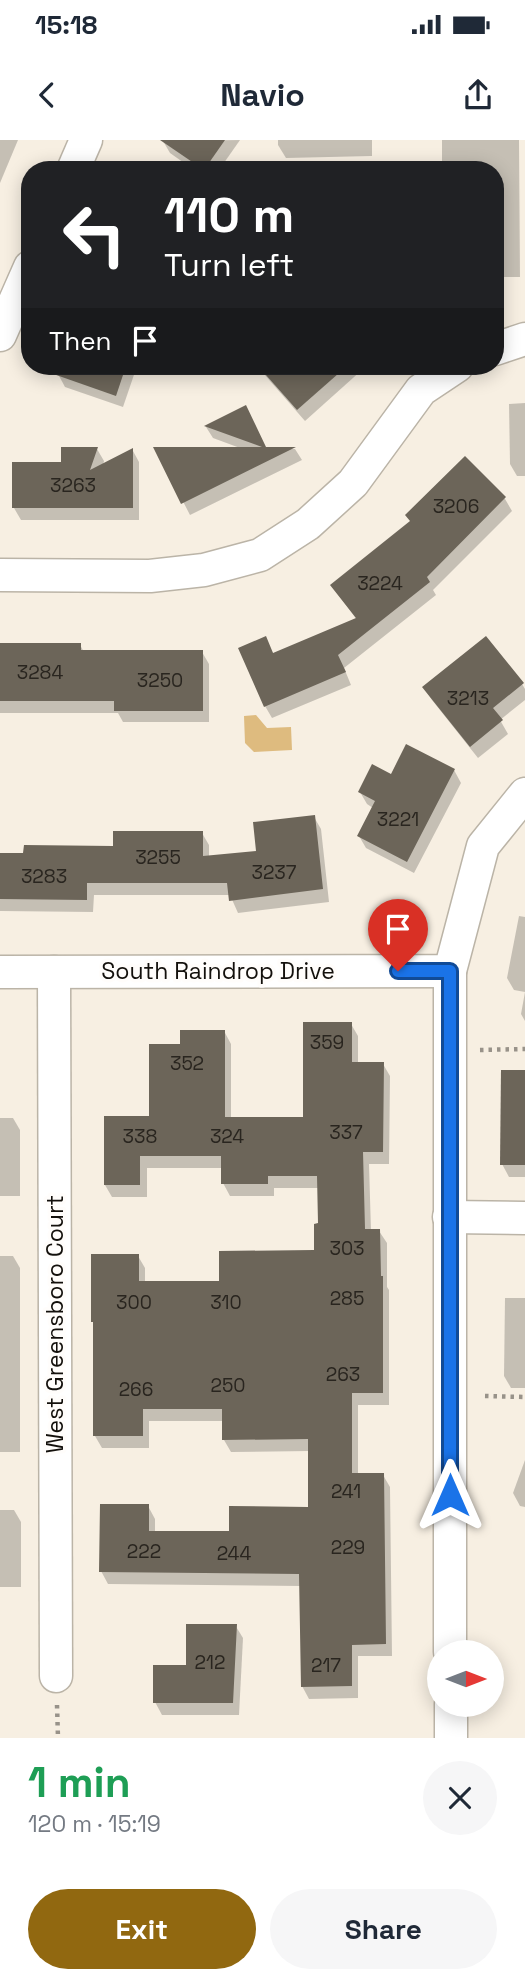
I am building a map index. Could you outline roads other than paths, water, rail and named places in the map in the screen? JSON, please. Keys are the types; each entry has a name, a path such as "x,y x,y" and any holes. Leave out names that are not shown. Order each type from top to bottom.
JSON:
{"street":[{"path":"77,161 86,140"},
{"path":"0,335 21,287"},
{"path":"504,346 525,339"},
{"path":"0,575 150,576 205,570 260,555 308,524 353,483 421,390 444,375"},
{"path":"450,1640 450,971 483,846 525,794"},
{"name":"West Greensboro Court","path":"54,971 56,1676"},
{"name":"South Raindrop Drive","path":"0,972 450,971"},
{"path":"449,1217 525,1218"},
{"path":"451,1717 451,1738"}]}
